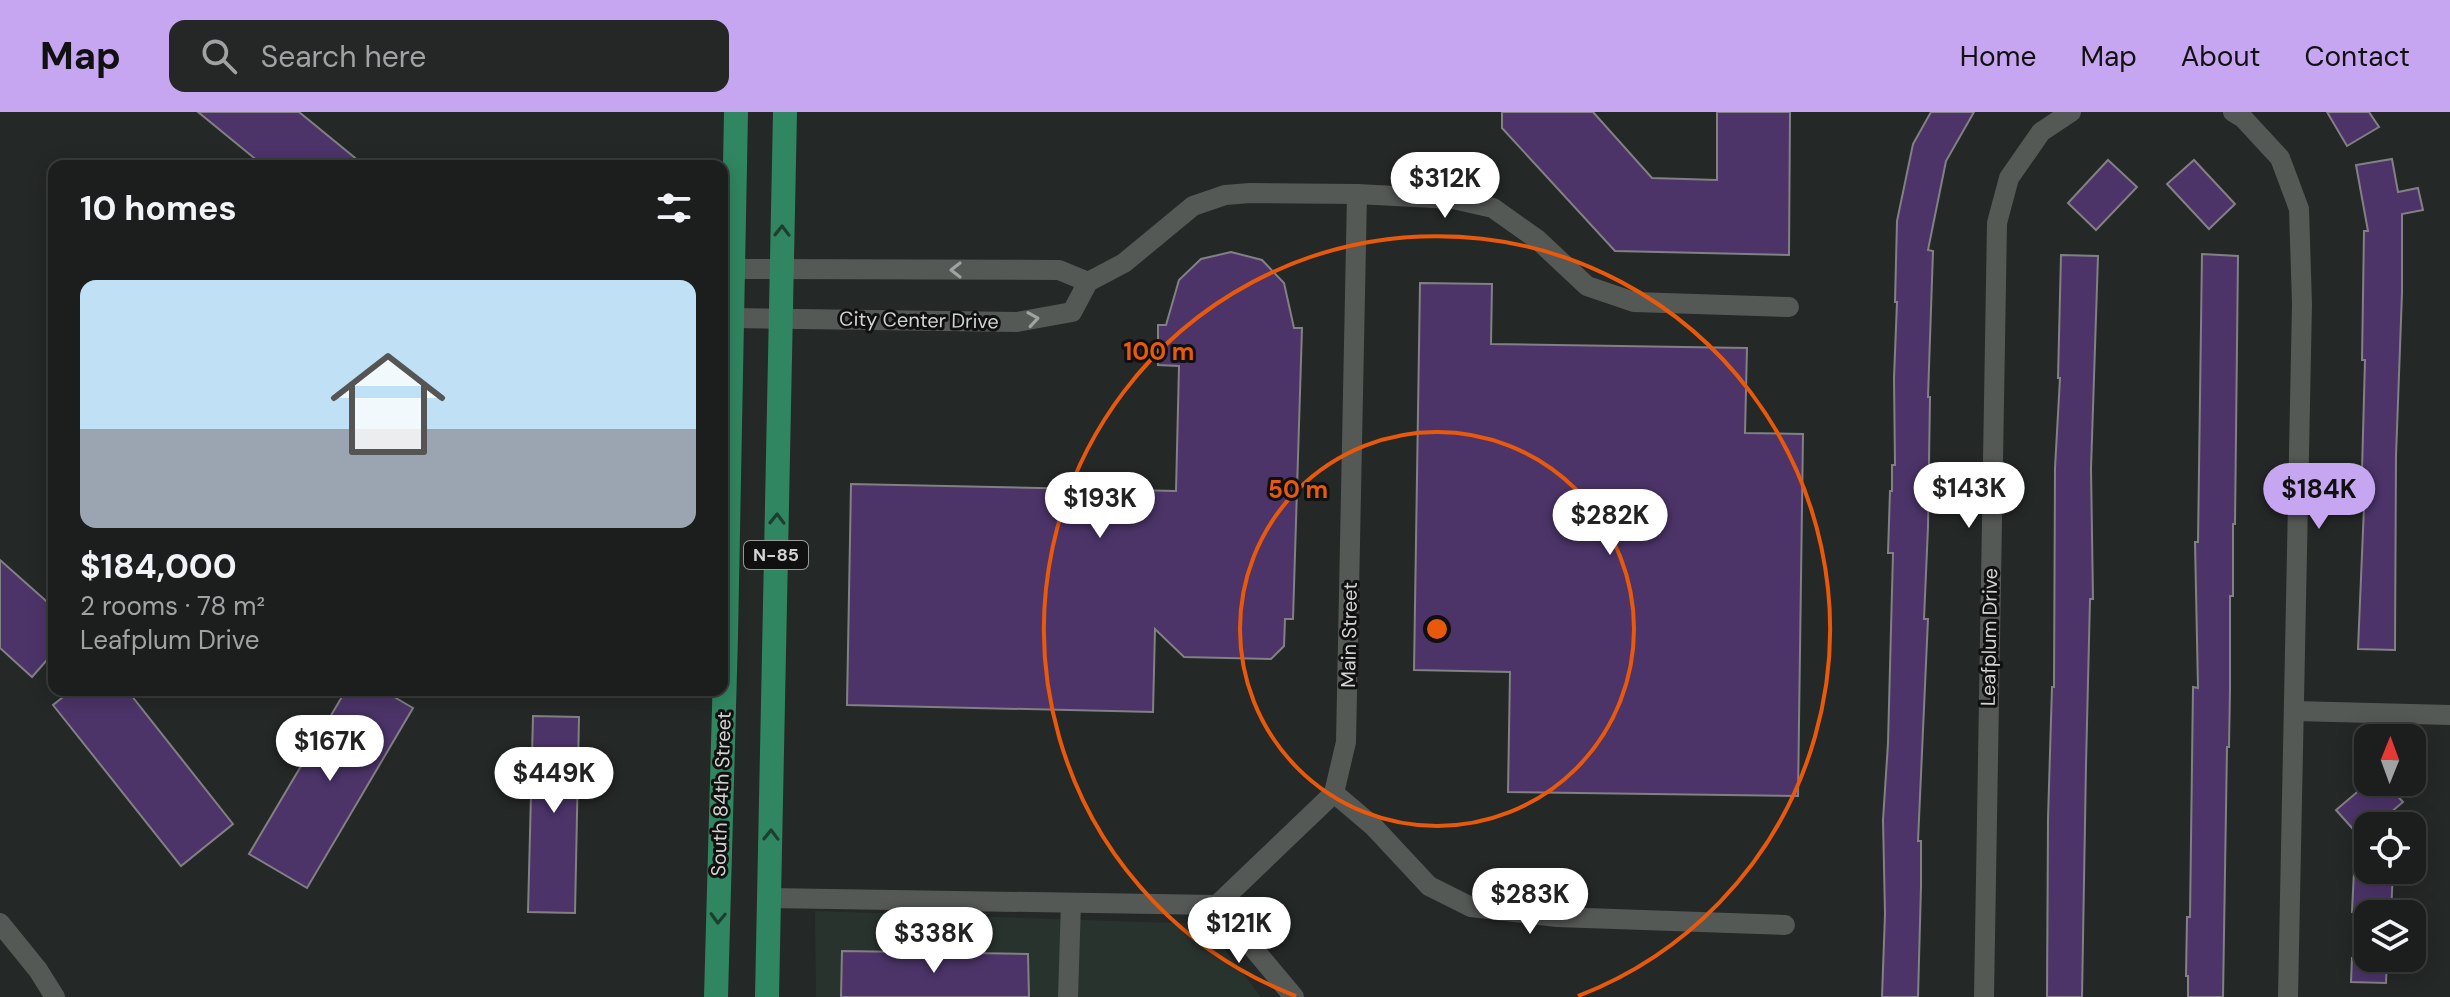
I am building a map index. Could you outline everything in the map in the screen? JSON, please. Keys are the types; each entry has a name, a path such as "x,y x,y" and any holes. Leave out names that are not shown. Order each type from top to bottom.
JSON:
{"main road":[{"name":"South 84th Street","path":"728,519 736,112"},
{"name":"N-85","path":"767,997 785,112"},
{"name":"South 84th Street","path":"716,997 724,696"}],"street":[{"name":"Leafplum Drive","path":"1984,997 1997,223 2009,178 2041,132 2071,112"},
{"path":"2233,112 2243,118 2280,158 2299,209 2302,304 2288,997"},
{"name":"City Center Drive","path":"732,318 1017,322 1072,312 1088,282 1124,263 1193,206 1225,195 1250,193 1453,199 1493,208 1538,240 1587,286 1634,302 1789,307"},
{"name":"Main Street","path":"1334,793 1346,742 1357,194"},
{"path":"733,269 1059,270 1088,282"},
{"path":"2295,711 2450,715"},
{"path":"769,898 1217,905 1334,793 1374,827 1429,886 1471,907 1557,917 1785,925"},
{"path":"1068,997 1071,903"},
{"path":"1217,905 1294,997"},
{"path":"0,923 38,970 55,997"}],"shaded area":[{"path":"815,911 1205,924 1261,997 816,997"}],"building":[{"path":"198,112 299,112 358,160 257,160"},
{"path":"1502,112 1593,112 1652,178 1717,180 1717,112 1790,112 1789,255 1615,251 1502,128"},
{"path":"1931,112 1974,112 1946,161 1928,250 1933,251 1924,619 1928,619 1918,841 1921,841 1921,886 1918,997 1882,997 1885,914 1883,820 1893,553 1888,553 1892,465 1895,465 1897,221 1913,144"},
{"path":"2327,112 2369,112 2379,127 2347,146"},
{"path":"2392,159 2398,192 2418,188 2423,210 2402,214 2395,650 2358,649 2364,507 2361,507 2365,360 2362,360 2364,231 2368,231 2356,165"},
{"path":"2108,160 2137,187 2096,230 2068,203"},
{"path":"2194,160 2235,204 2209,229 2167,184"},
{"path":"1231,252 1262,260 1284,283 1294,328 1302,328 1293,619 1285,619 1284,646 1271,659 1184,657 1155,629 1153,712 847,705 851,484 1176,491 1179,366 1158,365 1158,325 1166,325 1179,280 1201,259"},
{"path":"2202,254 2238,256 2235,524 2233,596 2230,596 2223,997 2188,997 2186,976 2187,917 2190,917 2193,687 2198,688 2195,542 2198,542"},
{"path":"2061,255 2098,256 2091,469 2093,599 2090,599 2082,997 2047,997"},
{"path":"1420,283 1492,284 1491,344 1747,348 1745,433 1803,434 1798,796 1508,792 1510,672 1414,670"},
{"path":"0,560 48,603 48,659 32,677 0,648"},
{"path":"64,696 132,696 233,824 181,866 53,705"},
{"path":"342,696 392,696 413,708 307,888 249,854"},
{"path":"533,716 579,717 575,913 528,912"},
{"path":"2354,795 2398,796 2403,802 2391,812 2354,812 2354,830 2336,810"},
{"path":"2354,870 2354,884 2392,884 2392,900 2354,900 2352,912"},
{"path":"842,951 1028,954 1029,997 841,997"},
{"path":"2352,958 2354,972 2386,972 2386,983 2351,982"}]}
